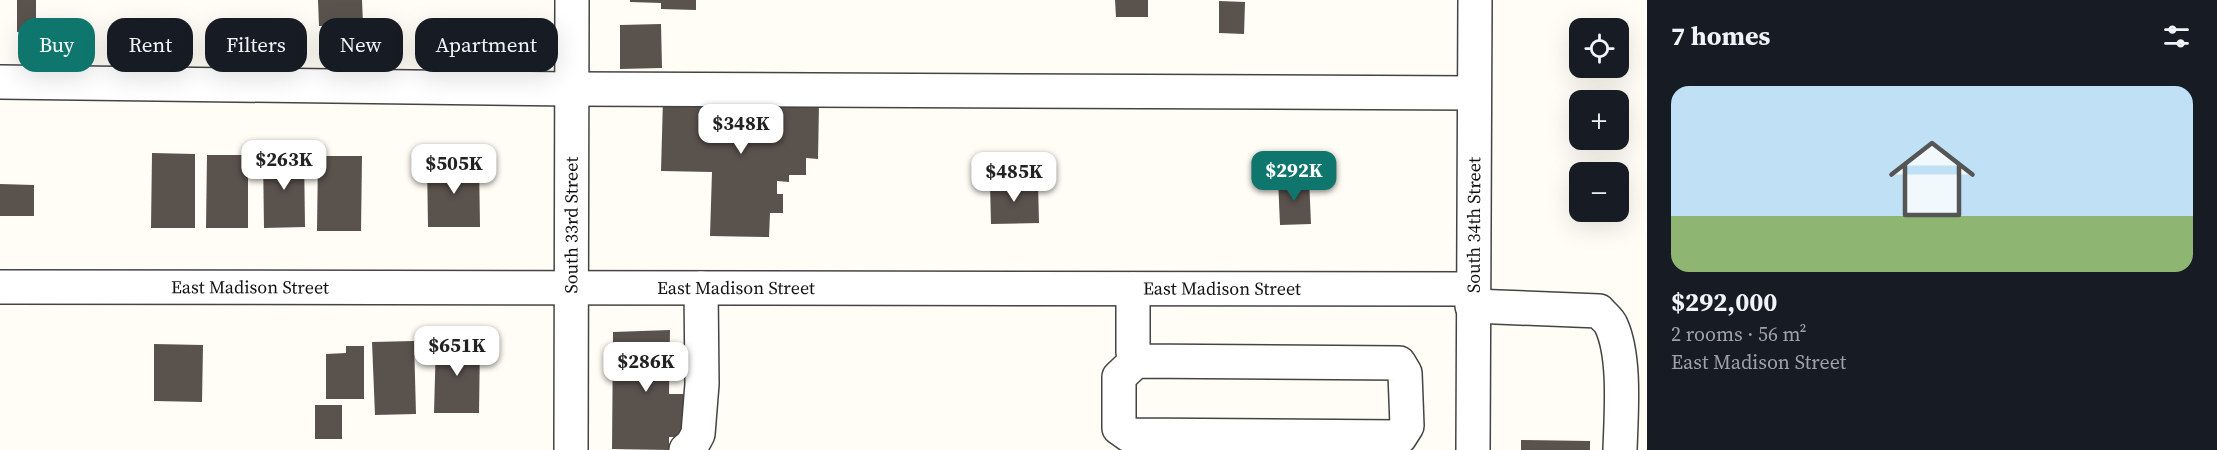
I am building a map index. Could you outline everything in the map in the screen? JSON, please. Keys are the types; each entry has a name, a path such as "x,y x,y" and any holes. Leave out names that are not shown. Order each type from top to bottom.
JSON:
{"street":[{"name":"South 33rd Street","path":"571,450 572,0"},
{"name":"South 34th Street","path":"1473,450 1475,0"},
{"path":"0,82 572,89 1474,93"},
{"name":"East Madison Street","path":"0,287 1133,289 1472,297 1599,311 1611,323 1617,341 1621,390 1620,450"},
{"path":"686,450 698,434 702,384 701,288"},
{"path":"1133,289 1132,352 1136,361"},
{"path":"1136,361 1399,363 1405,373 1407,426 1401,437 1129,435 1119,428 1119,377 1136,361"}],"building":[{"path":"17,0 36,0 36,18 18,18 17,32"},
{"path":"318,0 362,0 363,18 319,18 319,26"},
{"path":"630,0 696,0 696,10 661,9 661,3 630,2"},
{"path":"1115,0 1148,0 1148,17 1116,17"},
{"path":"1219,1 1245,2 1244,34 1219,33"},
{"path":"661,24 662,68 620,69 620,25"},
{"path":"663,99 819,103 818,159 806,158 806,175 789,175 789,182 777,181 777,194 783,194 783,213 770,213 769,237 710,236 712,172 661,171"},
{"path":"152,153 195,154 195,228 151,228"},
{"path":"304,154 305,227 264,228 263,155"},
{"path":"207,155 248,155 248,228 206,228"},
{"path":"318,156 362,156 361,231 317,231"},
{"path":"427,163 479,163 480,227 428,227"},
{"path":"1309,178 1311,224 1280,225 1278,179"},
{"path":"1038,182 1039,223 991,224 990,183"},
{"path":"0,184 34,185 34,216 0,216"},
{"path":"670,330 669,394 692,394 691,437 669,437 669,450 612,449 613,332"},
{"path":"414,341 416,414 375,415 372,342"},
{"path":"436,341 480,341 479,413 434,413"},
{"path":"154,344 203,345 202,402 154,401"},
{"path":"346,346 364,346 364,399 326,399 326,354 346,353"},
{"path":"315,405 342,405 342,439 315,439"},
{"path":"1521,440 1590,441 1590,450 1521,450"}]}
